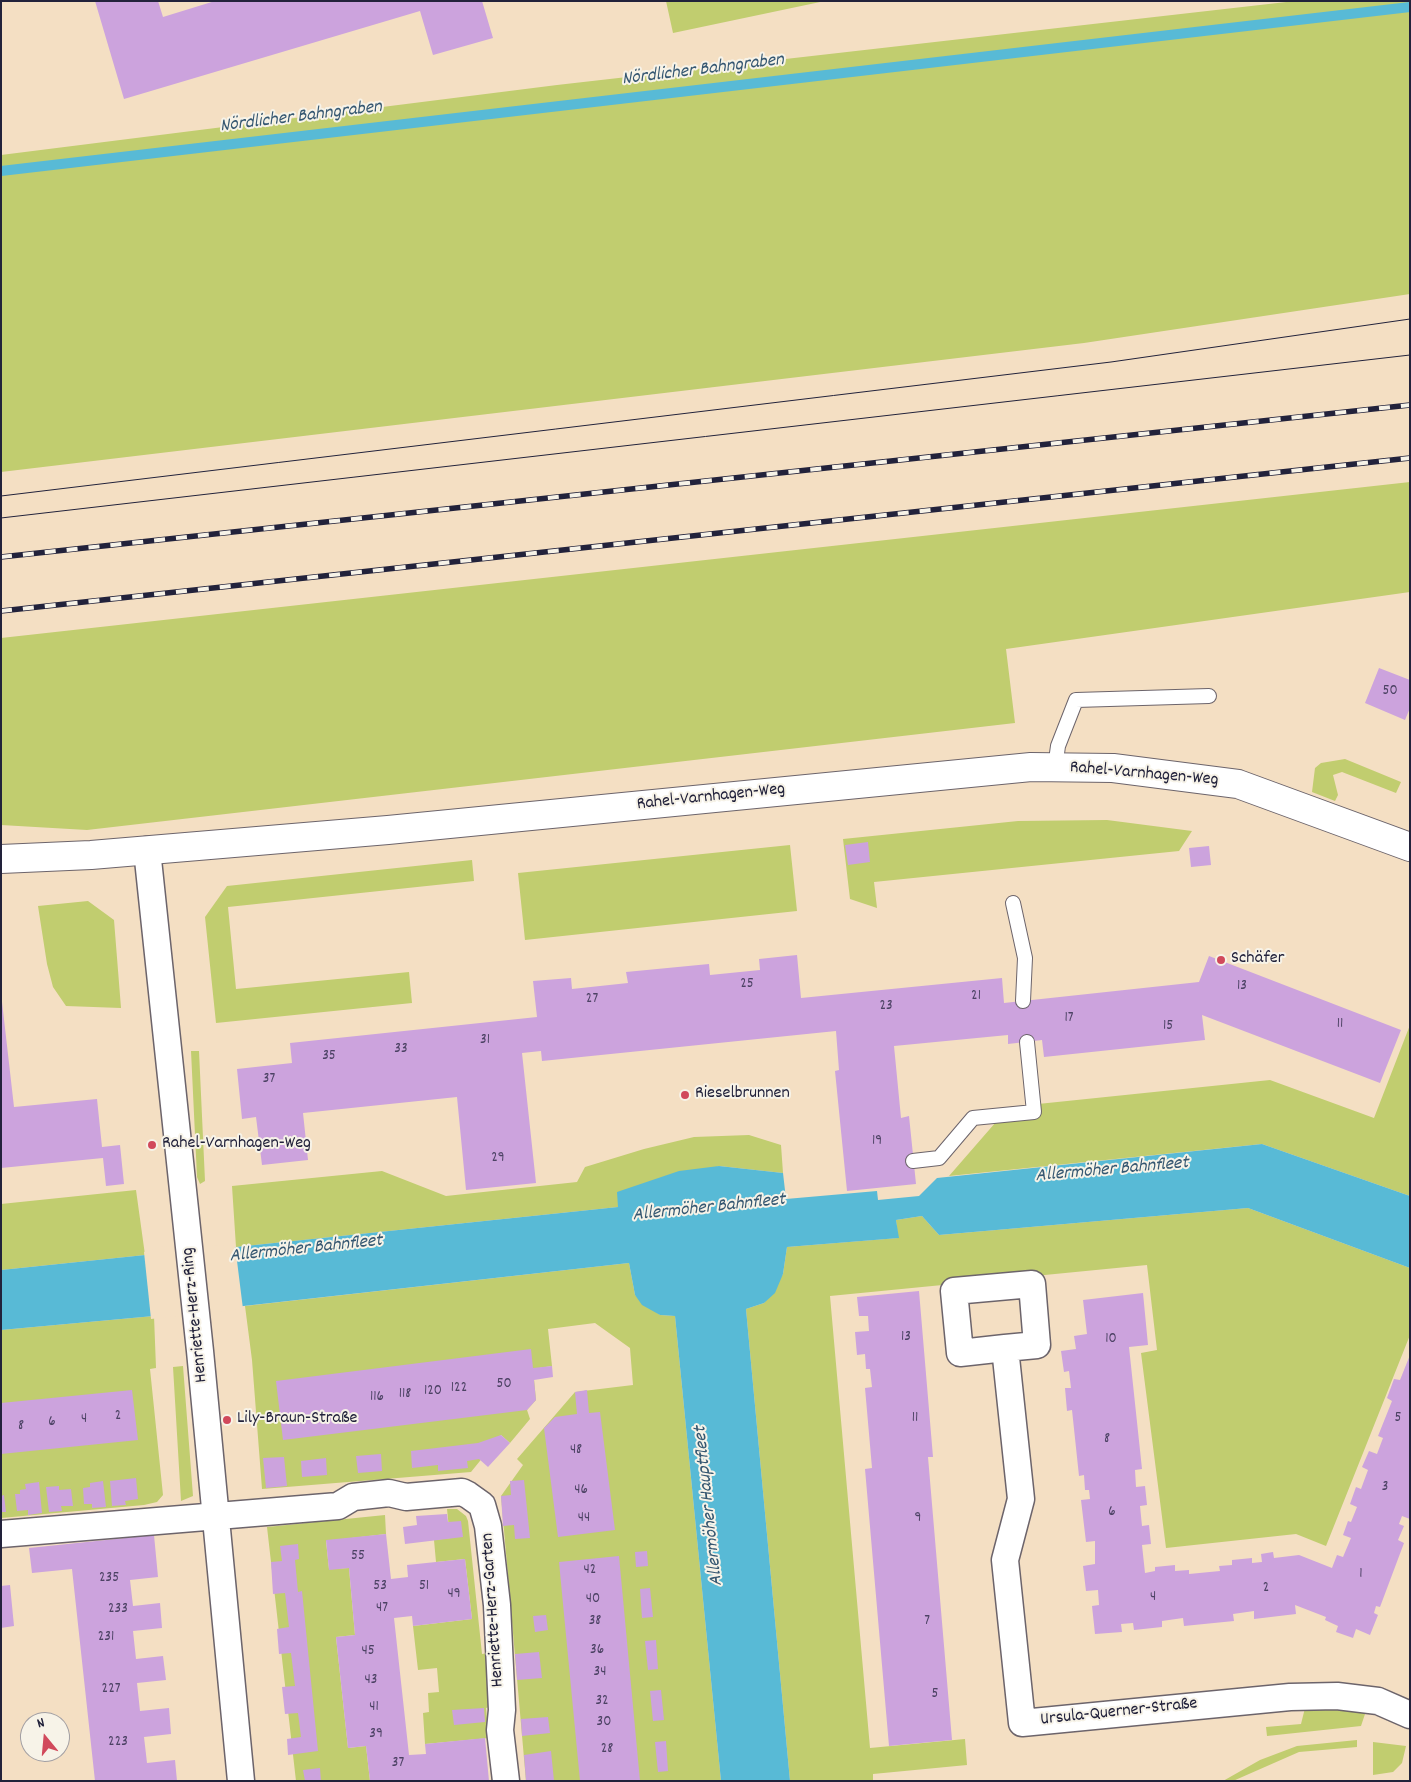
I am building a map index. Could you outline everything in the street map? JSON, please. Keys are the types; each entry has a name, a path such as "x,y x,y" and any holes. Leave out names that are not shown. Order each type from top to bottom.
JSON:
{"street":[{"name":"Rahel-Varnhagen-Weg","path":"1,860 388,830 1030,767 1113,768 1238,784 1410,847"},
{"name":"Henriette-Herz-Ring","path":"147,850 200,1351 241,1781"},
{"path":"1035,1280 1042,1349 1005,1348 961,1356 949,1288 1035,1280"},
{"name":"Ursula-Querner-Straße","path":"1005,1348 1021,1499 1005,1560 1022,1723 1309,1696 1337,1696 1378,1701 1410,1715"},
{"name":"Henriette-Herz-Garten","path":"215,1516 338,1506 353,1497 389,1492 406,1497 462,1492 482,1505 488,1526 497,1605 502,1710 500,1730 506,1781"},
{"path":"1,1534 215,1516"}],"lane":[{"path":"1055,768 1058,746 1076,700 1209,696"},
{"path":"1013,903 1025,958 1023,1001"},
{"path":"913,1161 939,1158 973,1118 1034,1112 1027,1042"}],"green space":[{"path":"666,1 825,1 673,33"},
{"path":"1295,1 1410,1 1410,294 1084,343 1,472 1,155 557,85"},
{"path":"1410,482 1410,592 1006,649 1015,723 87,830 1,825 1,638"},
{"path":"1345,759 1401,782 1396,793 1342,772 1333,775 1338,795 1335,801 1312,792 1315,768 1321,763"},
{"path":"1107,820 1192,831 1179,851 874,882 877,908 850,899 843,839 1018,821"},
{"path":"790,845 797,911 525,940 518,873"},
{"path":"472,860 474,881 228,907 236,989 409,972 412,1003 216,1023 205,917 227,886"},
{"path":"88,901 114,920 121,1008 66,1006 53,987 47,964 38,906"},
{"path":"1410,1025 1410,1196 1262,1144 949,1176 1009,1107 1270,1080 1374,1118"},
{"path":"191,1051 199,1051 205,1181 200,1184 197,1177"},
{"path":"749,1135 781,1145 783,1173 719,1166 618,1207 236,1247 232,1186 382,1171 446,1196 577,1182 585,1167 644,1149 694,1137"},
{"path":"136,1190 145,1255 1,1270 1,1204"},
{"path":"1248,1208 1410,1268 1410,1335 1326,1546 1296,1534 1166,1548 1141,1353 1157,1350 1147,1265 830,1296 870,1748 965,1739 967,1765 873,1774 873,1781 790,1781 746,1309 764,1303 783,1274 787,1247 898,1238 896,1220 922,1216 939,1235"},
{"path":"629,1263 635,1295 660,1315 675,1316 721,1781 526,1781 501,1496 523,1465 517,1459 575,1392 633,1385 630,1348 595,1323 548,1329 552,1366 533,1369 536,1400 527,1410 530,1419 510,1443 501,1435 471,1472 262,1489 252,1360 245,1306"},
{"path":"154,1316 156,1368 150,1369 163,1495 157,1502 144,1505 1,1518 1,1330"},
{"path":"183,1366 193,1496 181,1501 173,1367"},
{"path":"447,1509 457,1509 466,1516 468,1521 482,1654 489,1653 493,1706 486,1708 489,1738 425,1744 423,1713 429,1712 428,1693 439,1692 437,1668 418,1670 413,1626 472,1619 465,1559 436,1562 434,1540 450,1538"},
{"path":"385,1515 386,1534 326,1541 329,1569 349,1568 355,1635 336,1637 348,1748 366,1746 370,1781 296,1781 267,1527"},
{"path":"1305,1708 1366,1711 1361,1726 1267,1736 1266,1727 1301,1724"},
{"path":"1357,1740 1357,1747 1299,1752 1233,1781 1223,1781 1260,1760 1297,1746"},
{"path":"1373,1742 1406,1746 1402,1763 1393,1772 1373,1775"}],"water":[{"path":"1262,1144 1410,1196 1410,1268 1248,1208 939,1235 922,1216 896,1220 899,1238 787,1247 783,1274 775,1293 764,1303 746,1309 790,1781 721,1781 675,1316 660,1315 642,1305 635,1295 629,1263 154,1316 1,1330 1,1270 145,1255 159,1250 236,1247 618,1207 617,1192 679,1171 719,1166 783,1173 786,1199 877,1191 878,1200 919,1196 937,1178"}],"pier":[{"path":"235,1245 243,1309 151,1319 144,1252 159,1247"}],"building":[{"path":"95,1 158,1 163,17 215,1 482,1 493,38 433,55 420,11 124,99"},
{"path":"1379,668 1410,680 1410,708 1405,720 1365,703"},
{"path":"868,842 870,862 848,865 845,845"},
{"path":"1209,846 1211,865 1191,867 1189,848"},
{"path":"797,955 801,998 1002,978 1004,1003 1199,982 1209,956 1401,1030 1380,1083 1202,1015 1205,1040 1044,1057 1042,1040 1008,1044 1008,1035 894,1046 901,1118 909,1116 916,1184 847,1191 835,1071 839,1070 836,1031 542,1061 541,1051 522,1053 536,1183 466,1190 457,1097 303,1113 308,1160 262,1165 256,1117 242,1119 237,1069 292,1063 290,1043 537,1017 533,981 571,978 572,989 628,983 626,972 709,964 710,975 760,970 759,959"},
{"path":"1,993 14,1107 97,1099 102,1147 120,1145 124,1184 106,1186 103,1158 1,1168"},
{"path":"919,1291 933,1457 928,1457 952,1740 889,1746 865,1469 872,1468 865,1388 872,1387 870,1369 866,1369 865,1354 857,1355 855,1332 869,1331 868,1316 859,1316 857,1297"},
{"path":"1143,1293 1148,1345 1129,1347 1142,1469 1135,1470 1136,1487 1145,1486 1147,1505 1140,1506 1142,1526 1149,1525 1151,1544 1142,1545 1145,1573 1155,1571 1155,1567 1175,1565 1175,1571 1189,1570 1189,1574 1220,1571 1219,1566 1232,1565 1232,1560 1252,1558 1252,1563 1262,1562 1261,1554 1273,1552 1274,1558 1299,1555 1332,1568 1337,1555 1343,1557 1351,1538 1343,1535 1348,1521 1351,1522 1357,1507 1350,1504 1356,1487 1361,1489 1368,1470 1362,1467 1369,1451 1377,1454 1383,1438 1378,1436 1392,1401 1387,1398 1394,1379 1400,1380 1410,1355 1410,1519 1402,1516 1399,1524 1404,1526 1398,1540 1404,1543 1380,1607 1376,1606 1374,1613 1378,1615 1370,1635 1356,1629 1353,1638 1336,1632 1338,1626 1325,1620 1326,1617 1295,1605 1296,1614 1254,1619 1254,1611 1233,1614 1234,1621 1184,1626 1183,1618 1162,1621 1162,1627 1134,1630 1133,1623 1121,1624 1122,1632 1095,1634 1092,1606 1099,1605 1098,1590 1086,1591 1083,1566 1095,1564 1095,1541 1086,1542 1081,1500 1090,1499 1089,1490 1085,1490 1084,1475 1079,1476 1072,1410 1067,1411 1065,1388 1071,1388 1069,1371 1064,1372 1061,1351 1076,1349 1074,1336 1087,1334 1083,1300"},
{"path":"531,1349 533,1368 552,1366 553,1377 534,1380 536,1400 527,1410 283,1440 276,1381"},
{"path":"132,1390 138,1440 1,1454 1,1403"},
{"path":"587,1390 589,1413 600,1412 615,1530 558,1537 544,1428 555,1417 577,1414 575,1392"},
{"path":"501,1435 510,1443 488,1467 479,1459 467,1461 468,1468 438,1471 438,1465 412,1468 411,1451 478,1443"},
{"path":"381,1454 382,1471 358,1473 356,1456"},
{"path":"284,1457 287,1486 266,1488 263,1458"},
{"path":"326,1458 327,1475 302,1477 301,1461"},
{"path":"136,1478 138,1499 125,1501 126,1505 112,1506 110,1481"},
{"path":"524,1480 530,1538 515,1539 514,1525 503,1526 501,1496 511,1495 510,1481"},
{"path":"103,1481 106,1507 92,1508 92,1504 84,1504 83,1488 90,1487 90,1483"},
{"path":"39,1482 42,1513 28,1515 28,1510 17,1511 15,1494 20,1494 20,1490 26,1489 25,1484"},
{"path":"59,1486 59,1490 71,1489 73,1506 61,1506 62,1511 49,1512 46,1487"},
{"path":"4,1495 6,1512 1,1512 1,1496"},
{"path":"447,1514 448,1522 461,1521 463,1537 405,1544 403,1527 417,1525 416,1516"},
{"path":"386,1534 391,1579 408,1577 407,1565 465,1559 472,1619 413,1626 412,1616 394,1618 409,1755 426,1754 425,1744 485,1738 489,1781 370,1781 366,1746 348,1748 336,1637 355,1635 349,1568 329,1570 326,1540"},
{"path":"154,1535 158,1577 130,1580 133,1606 160,1603 162,1628 133,1631 136,1659 163,1656 166,1680 137,1683 140,1711 169,1708 171,1734 144,1737 147,1763 175,1760 177,1781 95,1781 72,1569 32,1573 29,1548"},
{"path":"298,1544 299,1559 295,1560 298,1592 302,1591 318,1751 288,1755 287,1739 301,1737 298,1713 285,1714 282,1687 295,1686 291,1653 279,1654 277,1629 289,1627 285,1593 273,1594 271,1562 282,1561 280,1546"},
{"path":"647,1551 648,1566 636,1567 635,1552"},
{"path":"619,1556 640,1781 580,1781 559,1562"},
{"path":"10,1585 14,1626 1,1628 1,1586"},
{"path":"650,1588 653,1617 642,1618 640,1589"},
{"path":"546,1615 548,1630 535,1632 533,1616"},
{"path":"656,1640 658,1669 648,1670 645,1641"},
{"path":"539,1652 542,1678 517,1680 515,1654"},
{"path":"661,1690 664,1720 653,1721 650,1691"},
{"path":"484,1708 485,1722 454,1725 452,1710"},
{"path":"548,1717 550,1733 522,1736 521,1719"},
{"path":"666,1741 668,1771 658,1772 655,1742"},
{"path":"551,1751 554,1781 526,1781 524,1755"},
{"path":"320,1768 321,1781 305,1781 303,1770"}],"waterway":[{"name":"Nördlicher Bahngraben","path":"1,171 1410,7"}],"tram line":[{"path":"1,496 1111,362 1410,319"},
{"path":"1,518 1410,355"}],"railway":[{"path":"1,557 1410,405"},
{"path":"1,611 1410,458"}],"place":[{"name":"Schäfer","path":"1221,960"},
{"name":"Rieselbrunnen","path":"685,1095"},
{"name":"Rahel-Varnhagen-Weg","path":"152,1145"},
{"name":"Lily-Braun-Straße","path":"227,1420"}],"water label":[{"name":"Allermöher Bahnfleet","path":"1112,1171"},
{"name":"Allermöher Bahnfleet","path":"709,1209"},
{"name":"Allermöher Bahnfleet","path":"306,1250"},
{"name":"Allermöher Hauptfleet","path":"710,1506"}]}
